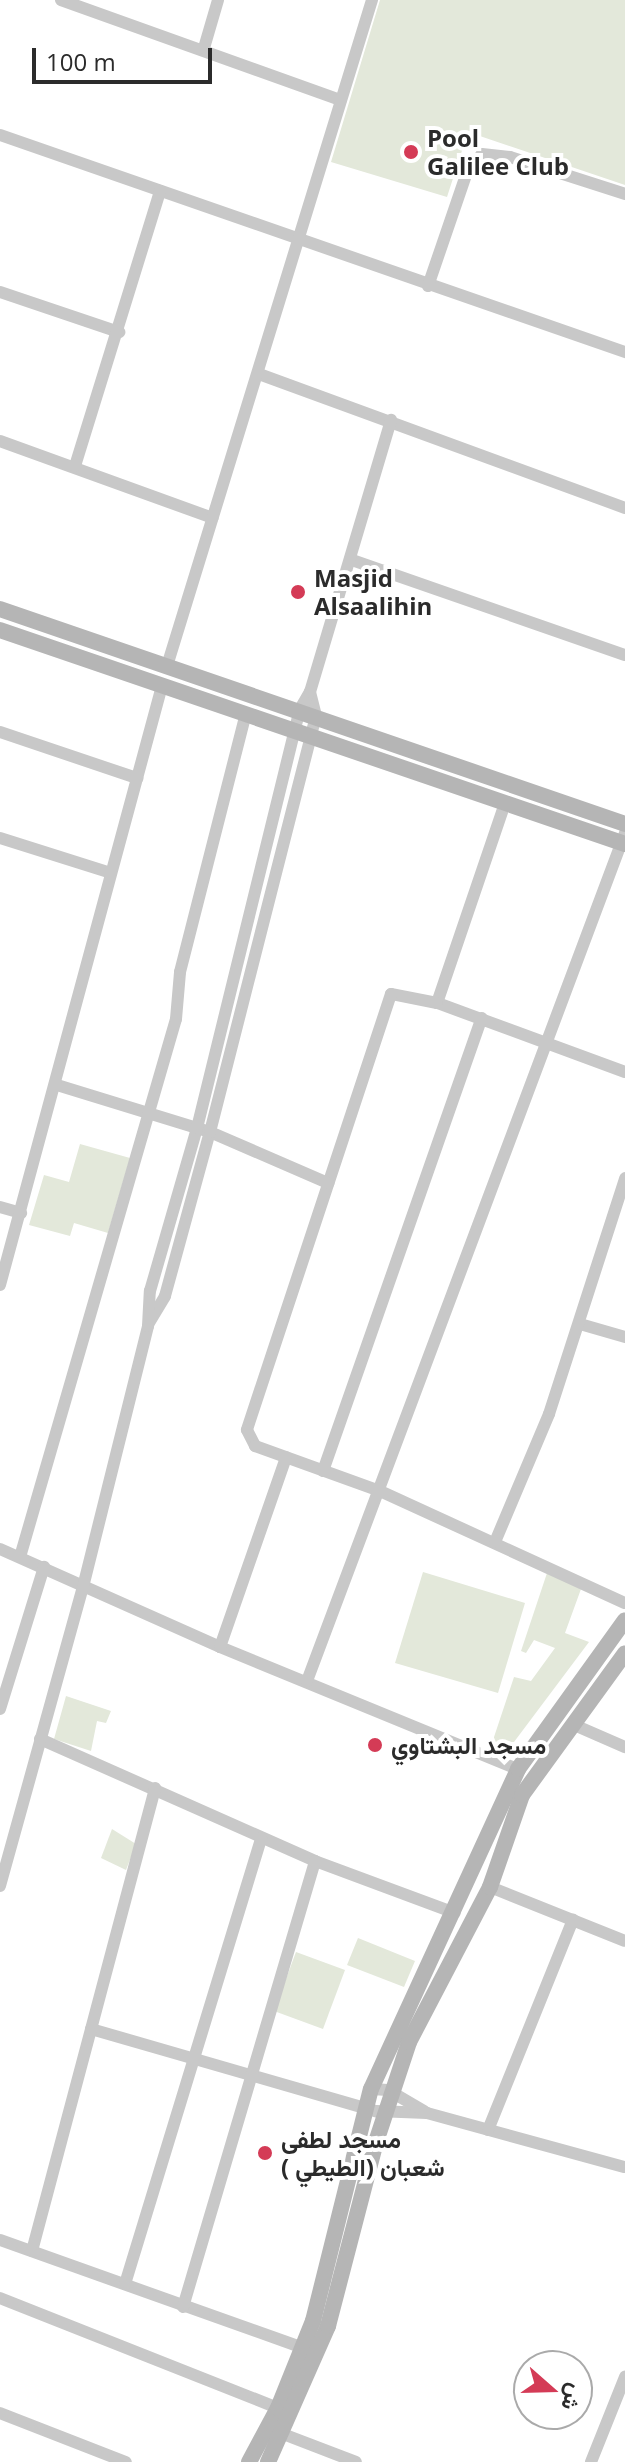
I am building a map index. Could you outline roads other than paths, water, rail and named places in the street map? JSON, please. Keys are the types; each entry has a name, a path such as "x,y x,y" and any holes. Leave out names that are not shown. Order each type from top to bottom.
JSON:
{"street":[{"path":"61,0 204,48 341,100"},
{"path":"204,48 218,0"},
{"path":"167,666 372,0"},
{"path":"0,135 625,352"},
{"path":"428,286 467,172 482,154 510,157 625,194"},
{"path":"75,466 119,332 160,191"},
{"path":"0,292 119,332"},
{"path":"259,374 625,508"},
{"path":"0,1886 84,1583 148,1326 150,1291 204,1130 303,733 300,709 310,692 352,560 391,420"},
{"path":"0,441 213,518"},
{"path":"352,560 624,651"},
{"path":"0,609 300,709 625,824"},
{"path":"0,630 505,803 624,840 307,1681"},
{"path":"0,1285 57,1085 162,686"},
{"path":"310,692 316,716"},
{"path":"20,1557 176,1019 180,972 246,714"},
{"path":"303,733 316,716"},
{"path":"0,732 137,778"},
{"path":"437,1003 505,803"},
{"path":"0,838 111,873"},
{"path":"625,1072 482,1018 437,1003 391,994 247,1421 253,1444 380,1491 625,1603"},
{"path":"323,1471 482,1018"},
{"path":"57,1085 204,1130 328,1183"},
{"path":"495,1542 519,1496 620,1222 625,1178"},
{"path":"0,1207 21,1213"},
{"path":"580,1324 625,1337"},
{"path":"220,1647 286,1457"},
{"path":"0,1549 84,1583 220,1647 518,1769"},
{"path":"0,1709 3,1684 44,1567"},
{"path":"249,2462 278,2408 303,2348 330,2264 364,2107 371,2089 455,1913 518,1769 625,1620"},
{"path":"268,2462 283,2434 328,2326 409,2042 489,1887 522,1795 625,1653"},
{"path":"572,1724 625,1747"},
{"path":"40,1739 315,1861 455,1913"},
{"path":"32,2251 155,1788"},
{"path":"125,2284 261,1838"},
{"path":"183,2307 315,1861"},
{"path":"470,1879 482,1871 489,1887 625,1941"},
{"path":"488,2130 573,1920"},
{"path":"91,2029 364,2107 387,2112 427,2113 624,2164"},
{"path":"371,2089 394,2093 427,2113"},
{"path":"0,2240 303,2348"},
{"path":"0,2298 278,2408"},
{"path":"591,2462 625,2377"},
{"path":"0,2413 126,2462"},
{"path":"283,2434 356,2462"}],"place":[{"name":"Pool Galilee Club","path":"411,152"},
{"name":"Masjid Alsaalihin","path":"298,592"},
{"name":"مسجد البشتاوي","path":"375,1745"},
{"name":"مسجد لطفي شعبان (الطيطي )","path":"265,2153"}]}
